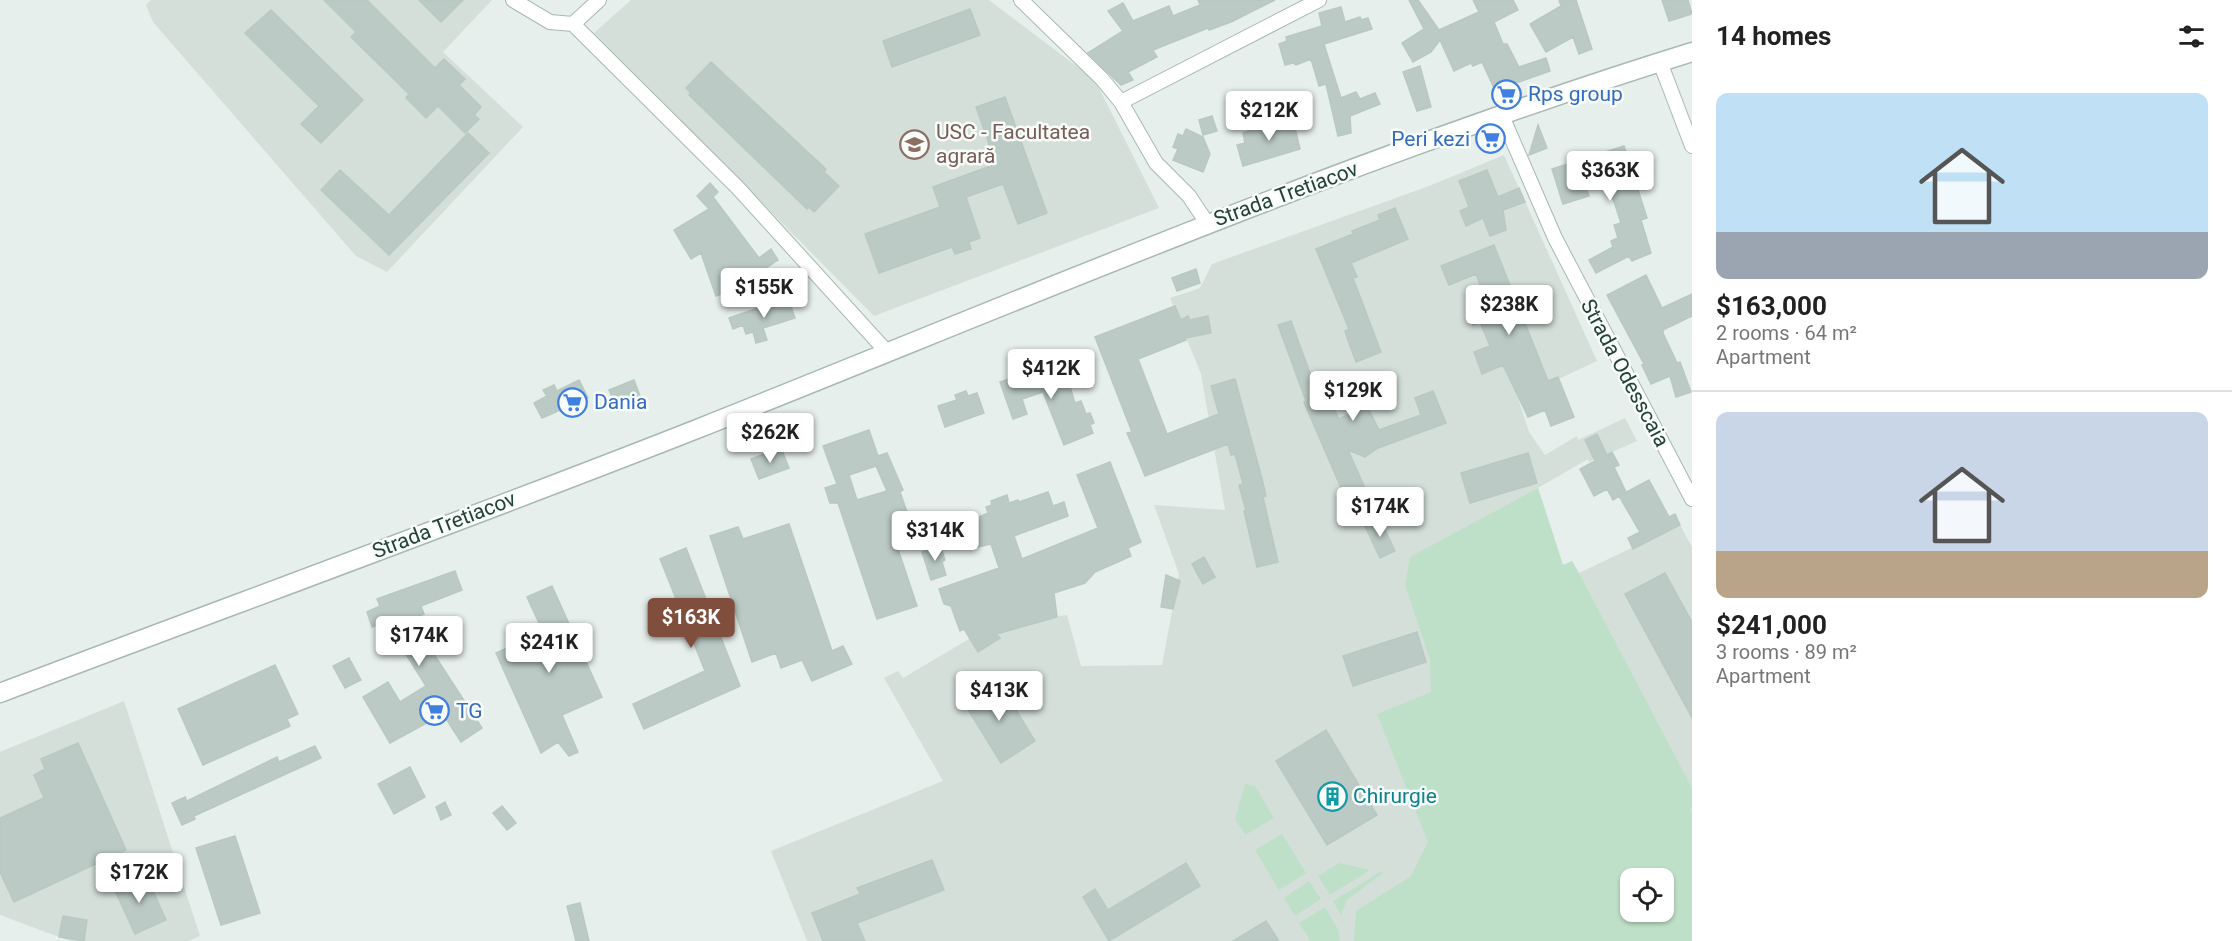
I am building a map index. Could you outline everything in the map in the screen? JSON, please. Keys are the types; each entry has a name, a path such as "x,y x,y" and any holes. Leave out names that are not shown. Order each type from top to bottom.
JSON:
{"street":[{"path":"513,0 550,22 573,24 738,188 887,352"},
{"path":"573,24 599,0"},
{"path":"1021,0 1102,79 1121,102 1156,164 1189,196 1207,223"},
{"path":"1121,102 1319,0"},
{"name":"Strada Tretiacov","path":"0,693 681,435 1207,223 1502,116 1692,52"},
{"path":"1660,62 1692,146"},
{"name":"Strada Odesscaia","path":"1502,116 1555,238 1692,499"}],"shaded area":[{"path":"151,0 492,0 443,52 523,127 387,272 356,256 153,22 146,5"},
{"name":"USC - Facultatea agrară","path":"631,0 989,0 1095,80 1159,208 874,316 594,33"},
{"path":"1504,155 1597,361 1518,398 1529,432 1545,455 1577,436 1578,440 1625,418 1637,441 1589,462 1588,459 1538,488 1563,565 1572,561 1579,573 1680,525 1692,547 1692,941 807,941 771,851 943,781 884,678 898,671 903,678 991,626 1067,615 1081,666 1162,665 1179,574 1154,505 1225,510 1201,374 1170,298 1200,288 1212,264 1429,186"},
{"path":"124,701 200,936 188,941 70,941 0,915 0,752"}],"green space":[{"path":"1538,488 1563,565 1572,561 1579,573 1692,788 1692,808 1690,809 1692,814 1692,941 1354,941 1356,911 1411,876 1428,842 1377,714 1431,692 1430,660 1405,585 1410,557"},
{"path":"1245,784 1255,786 1274,818 1245,835 1235,819"},
{"path":"1282,834 1306,873 1279,890 1255,850"},
{"path":"1339,863 1370,870 1330,895 1318,876"},
{"path":"1382,871 1383,873 1347,900 1341,915 1333,901"},
{"path":"1309,881 1321,899 1295,916 1284,898"},
{"path":"1325,907 1338,929 1340,941 1310,941 1299,923"}],"building":[{"path":"324,0 367,0 435,68 444,59 465,79 459,85 481,107 474,115 479,119 465,133 438,106 426,118 406,98 409,94 351,37 356,32"},
{"path":"419,0 463,0 441,22"},
{"path":"1198,0 1275,0 1231,22 1209,30 1208,28 1153,50 1157,57 1128,72 1133,80 1121,85 1088,53 1123,31 1108,11 1123,3 1133,21 1169,6 1173,16 1200,5"},
{"path":"1409,0 1418,0 1439,30 1479,12 1473,0 1513,0 1518,10 1494,22 1503,44 1507,44 1519,67 1546,58 1550,71 1519,82 1506,82 1501,88 1494,88 1482,62 1473,66 1471,63 1454,71 1440,40 1431,52 1413,62 1402,43 1424,29"},
{"path":"1559,0 1576,0 1592,49 1579,54 1573,37 1546,52 1530,24 1561,6"},
{"path":"1662,0 1688,0 1692,14 1669,21"},
{"path":"1341,7 1345,22 1360,17 1361,20 1368,18 1372,29 1324,44 1341,98 1356,92 1360,99 1375,93 1380,104 1350,116 1351,133 1338,136 1326,84 1319,86 1311,59 1296,65 1293,63 1285,65 1279,44 1287,41 1286,37 1322,26 1319,13"},
{"path":"970,9 980,35 892,67 883,41"},
{"path":"271,10 363,100 321,143 301,124 319,106 245,33"},
{"path":"711,62 826,169 824,172 839,186 814,212 809,207 807,209 689,95 691,93 686,88"},
{"path":"1420,66 1431,107 1417,111 1403,72"},
{"path":"1005,97 1047,213 1018,224 1003,184 966,197 980,238 969,242 971,249 955,254 952,247 879,273 865,234 940,207 933,187 996,164 976,107"},
{"path":"1212,116 1217,131 1203,135 1199,120"},
{"path":"1284,119 1285,122 1293,119 1300,149 1243,166 1237,145 1245,143 1243,133"},
{"path":"1538,125 1547,148 1529,155"},
{"path":"1186,129 1203,137 1210,154 1203,172 1173,160 1178,149 1173,147 1178,134 1183,136"},
{"path":"468,133 489,153 389,255 321,190 340,170 389,215"},
{"path":"1624,146 1647,218 1641,220 1651,253 1632,261 1629,256 1596,273 1589,260 1613,247 1611,241 1618,238 1614,225 1621,223 1605,174 1584,181 1589,196 1563,204 1552,169"},
{"path":"1487,170 1498,197 1519,188 1525,202 1503,210 1506,230 1490,236 1483,218 1466,226 1460,211 1469,207 1459,181"},
{"path":"710,183 718,192 713,197 759,258 771,249 778,260 758,273 760,276 757,279 737,290 736,288 716,296 701,253 691,259 674,230 709,209 697,196"},
{"path":"1395,208 1408,239 1351,263 1357,277 1353,278 1381,352 1356,362 1345,331 1349,329 1316,249 1380,220 1378,215"},
{"path":"1494,245 1548,381 1558,377 1574,417 1551,426 1545,410 1528,417 1503,365 1482,374 1474,352 1490,346 1480,322 1473,325 1467,308 1486,300 1476,274 1449,285 1441,266"},
{"path":"1196,269 1200,283 1177,291 1172,278"},
{"path":"1646,275 1662,308 1692,294 1692,316 1663,330 1677,363 1680,362 1691,392 1676,397 1670,376 1651,384 1642,365 1644,364 1607,295"},
{"path":"788,298 795,318 763,328 767,340 756,343 753,332 746,334 743,325 733,329 729,318"},
{"path":"1175,306 1181,320 1188,316 1190,320 1208,316 1211,333 1185,338 1186,340 1138,359 1167,434 1219,414 1211,386 1235,379 1266,496 1263,497 1278,562 1257,567 1239,485 1243,484 1235,454 1231,455 1228,444 1145,476 1127,433 1132,432 1095,337"},
{"path":"1291,321 1318,395 1326,392 1339,419 1367,406 1379,430 1421,415 1415,398 1433,391 1446,423 1378,448 1365,457 1348,450 1365,488 1345,497 1304,402 1306,401 1278,325"},
{"path":"1062,361 1063,365 1067,364 1072,378 1068,380 1075,403 1081,401 1086,414 1090,413 1094,423 1090,425 1093,433 1064,445 1043,392 1022,399 1027,414 1013,419 1000,382"},
{"path":"579,380 588,398 542,418 534,403 547,396 543,390 554,385 557,391"},
{"path":"634,380 642,401 618,411 609,390"},
{"path":"966,391 968,396 977,393 984,413 945,427 938,406 957,400 955,395"},
{"path":"869,430 878,456 887,453 903,490 900,492 907,512 893,516 897,529 892,531 917,606 877,619 838,503 830,503 825,488 837,484 823,446","holes":["876,466 887,491 857,500 849,475"]},
{"path":"1597,434 1607,455 1612,452 1619,465 1614,467 1626,492 1613,500 1607,489 1594,496 1580,469 1595,461 1585,440"},
{"path":"781,448 789,468 759,479 751,459"},
{"path":"1528,453 1537,483 1470,503 1461,473"},
{"path":"1110,462 1141,542 1128,548 1131,556 1095,572 1085,583 1054,593 1057,617 996,634 1000,638 978,652 964,629 960,631 951,606 944,604 939,589 999,568 991,544 974,548 971,542 962,539 957,527 988,513 986,507 992,505 991,501 1007,495 1009,503 1018,500 1019,502 1048,492 1053,506 1064,502 1068,516 1014,536 1022,559 1098,528 1077,475"},
{"path":"1649,480 1669,517 1675,514 1680,525 1633,549 1628,538 1640,532 1619,496"},
{"path":"1379,517 1395,551 1380,558 1364,524"},
{"path":"789,524 832,651 843,646 852,664 812,681 802,660 781,668 776,653 752,662 710,536 738,527 743,539"},
{"path":"940,545 945,560 942,562 946,575 931,580 922,552"},
{"path":"686,548 740,686 644,729 633,704 705,671 660,559"},
{"path":"1204,557 1215,577 1203,584 1192,564"},
{"path":"455,571 462,590 421,606 424,614 411,619 482,728 461,742 443,714 390,743 363,697 388,682 400,702 426,686 395,637 388,621 372,627 367,612 380,606 377,599"},
{"path":"1665,573 1692,622 1692,718 1625,594"},
{"path":"1166,575 1180,581 1173,609 1161,607"},
{"path":"552,586 602,697 562,715 578,752 569,756 558,742 541,753 496,653 543,632 527,597"},
{"path":"1417,632 1426,662 1353,686 1343,656"},
{"path":"349,658 361,680 345,688 333,666"},
{"path":"275,665 298,714 287,719 290,726 203,765 178,709"},
{"path":"1000,684 1035,741 1001,763 962,700 986,686 989,691"},
{"name":"Chirurgie","path":"1326,730 1377,815 1327,845 1276,761"},
{"path":"78,743 126,850 14,902 0,872 0,818 44,798 34,775 45,769 41,759"},
{"path":"315,746 321,758 194,816 195,819 182,825 172,803 185,797 187,801 277,757 279,762"},
{"path":"410,767 425,797 394,814 378,784"},
{"path":"445,802 451,815 441,820 436,807"},
{"path":"502,806 516,823 507,830 493,813"},
{"path":"235,836 260,913 221,925 196,848"},
{"path":"932,860 944,890 857,923 865,941 823,941 812,913 860,894 857,888"},
{"path":"1186,863 1200,886 1109,941 1083,897 1095,889 1108,910"},
{"path":"138,874 145,892 152,889 166,920 135,934 113,886"},
{"path":"580,903 589,941 576,941 567,906"},
{"path":"63,916 87,920 84,941 59,937"},
{"path":"1266,921 1279,941 1233,941"}],"place":[{"name":"Rps group","path":"1507,94"},
{"name":"Peri kezi","path":"1491,139"},
{"name":"USC - Facultatea agrară","path":"915,144"},
{"name":"Dania","path":"573,402"},
{"name":"TG","path":"435,711"},
{"name":"Chirurgie","path":"1332,796"}]}
